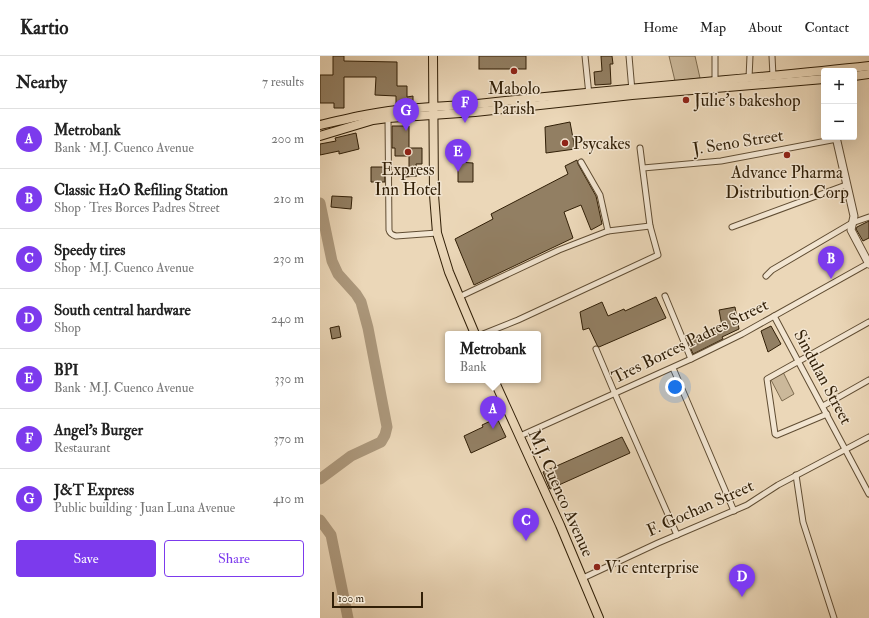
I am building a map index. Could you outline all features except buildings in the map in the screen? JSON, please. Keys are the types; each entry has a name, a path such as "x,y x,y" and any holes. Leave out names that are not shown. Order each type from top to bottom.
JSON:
{"main road":[{"path":"433,56 434,195 437,233 449,272 474,331"},
{"path":"857,69 869,66"},
{"path":"857,76 869,74"},
{"path":"715,84 749,78 772,76 821,78"},
{"path":"320,136 373,120 433,112 632,91 715,84 821,78"},
{"path":"320,125 371,113 410,108 433,112"},
{"name":"M.J. Cuenco Avenue","path":"495,383 583,578 599,618"}],"street":[{"path":"585,56 589,96"},
{"path":"629,56 632,91"},
{"path":"715,56 715,84"},
{"path":"749,78 750,56"},
{"path":"772,56 772,76"},
{"path":"388,118 387,178 390,233 396,236 437,233"},
{"name":"J. Seno Street","path":"643,168 721,161 826,140"},
{"path":"836,140 854,216 851,230 869,263"},
{"path":"490,331 518,320 658,255 650,226 640,148"},
{"path":"581,162 600,195 608,231"},
{"path":"732,227 846,185"},
{"path":"766,276 772,270 852,223 869,217"},
{"path":"459,297 559,250 608,231 650,226"},
{"name":"Tres Borces Padres Street","path":"520,436 673,368 742,334 869,263"},
{"path":"665,296 691,359"},
{"name":"Sindulan Street","path":"774,316 869,494"},
{"path":"827,414 778,436 775,434 767,379 869,322"},
{"path":"596,349 614,394 678,534"},
{"path":"673,368 734,511"},
{"path":"823,406 869,380"},
{"name":"F. Gochan Street","path":"583,578 678,534 747,505 778,485 869,437"},
{"path":"796,475 803,522 834,618"}],"shaded area":[{"path":"669,56 695,56 700,78 675,81"},
{"path":"783,372 794,394 782,401 770,378"}],"waterway":[{"path":"320,203 332,261 338,274 356,294 361,302 368,328 387,427 381,442 351,456 320,479"},
{"path":"320,520 331,535 348,618"}],"place":[{"name":"Mabolo Parish","path":"514,71"},
{"name":"Julie's bakeshop","path":"686,100"},
{"name":"Angel's Burger","path":"465,123"},
{"name":"J&T Express","path":"406,131"},
{"name":"Psycakes","path":"565,143"},
{"name":"Express Inn Hotel","path":"408,152"},
{"name":"Advance Pharma Distribution Corp","path":"787,155"},
{"name":"BPI","path":"458,172"},
{"name":"Classic H2O Refiling Station","path":"831,279"},
{"name":"Metrobank","path":"493,429"},
{"name":"Speedy tires","path":"526,541"},
{"name":"Vic enterprise","path":"597,567"},
{"name":"South central hardware","path":"742,597"}]}
